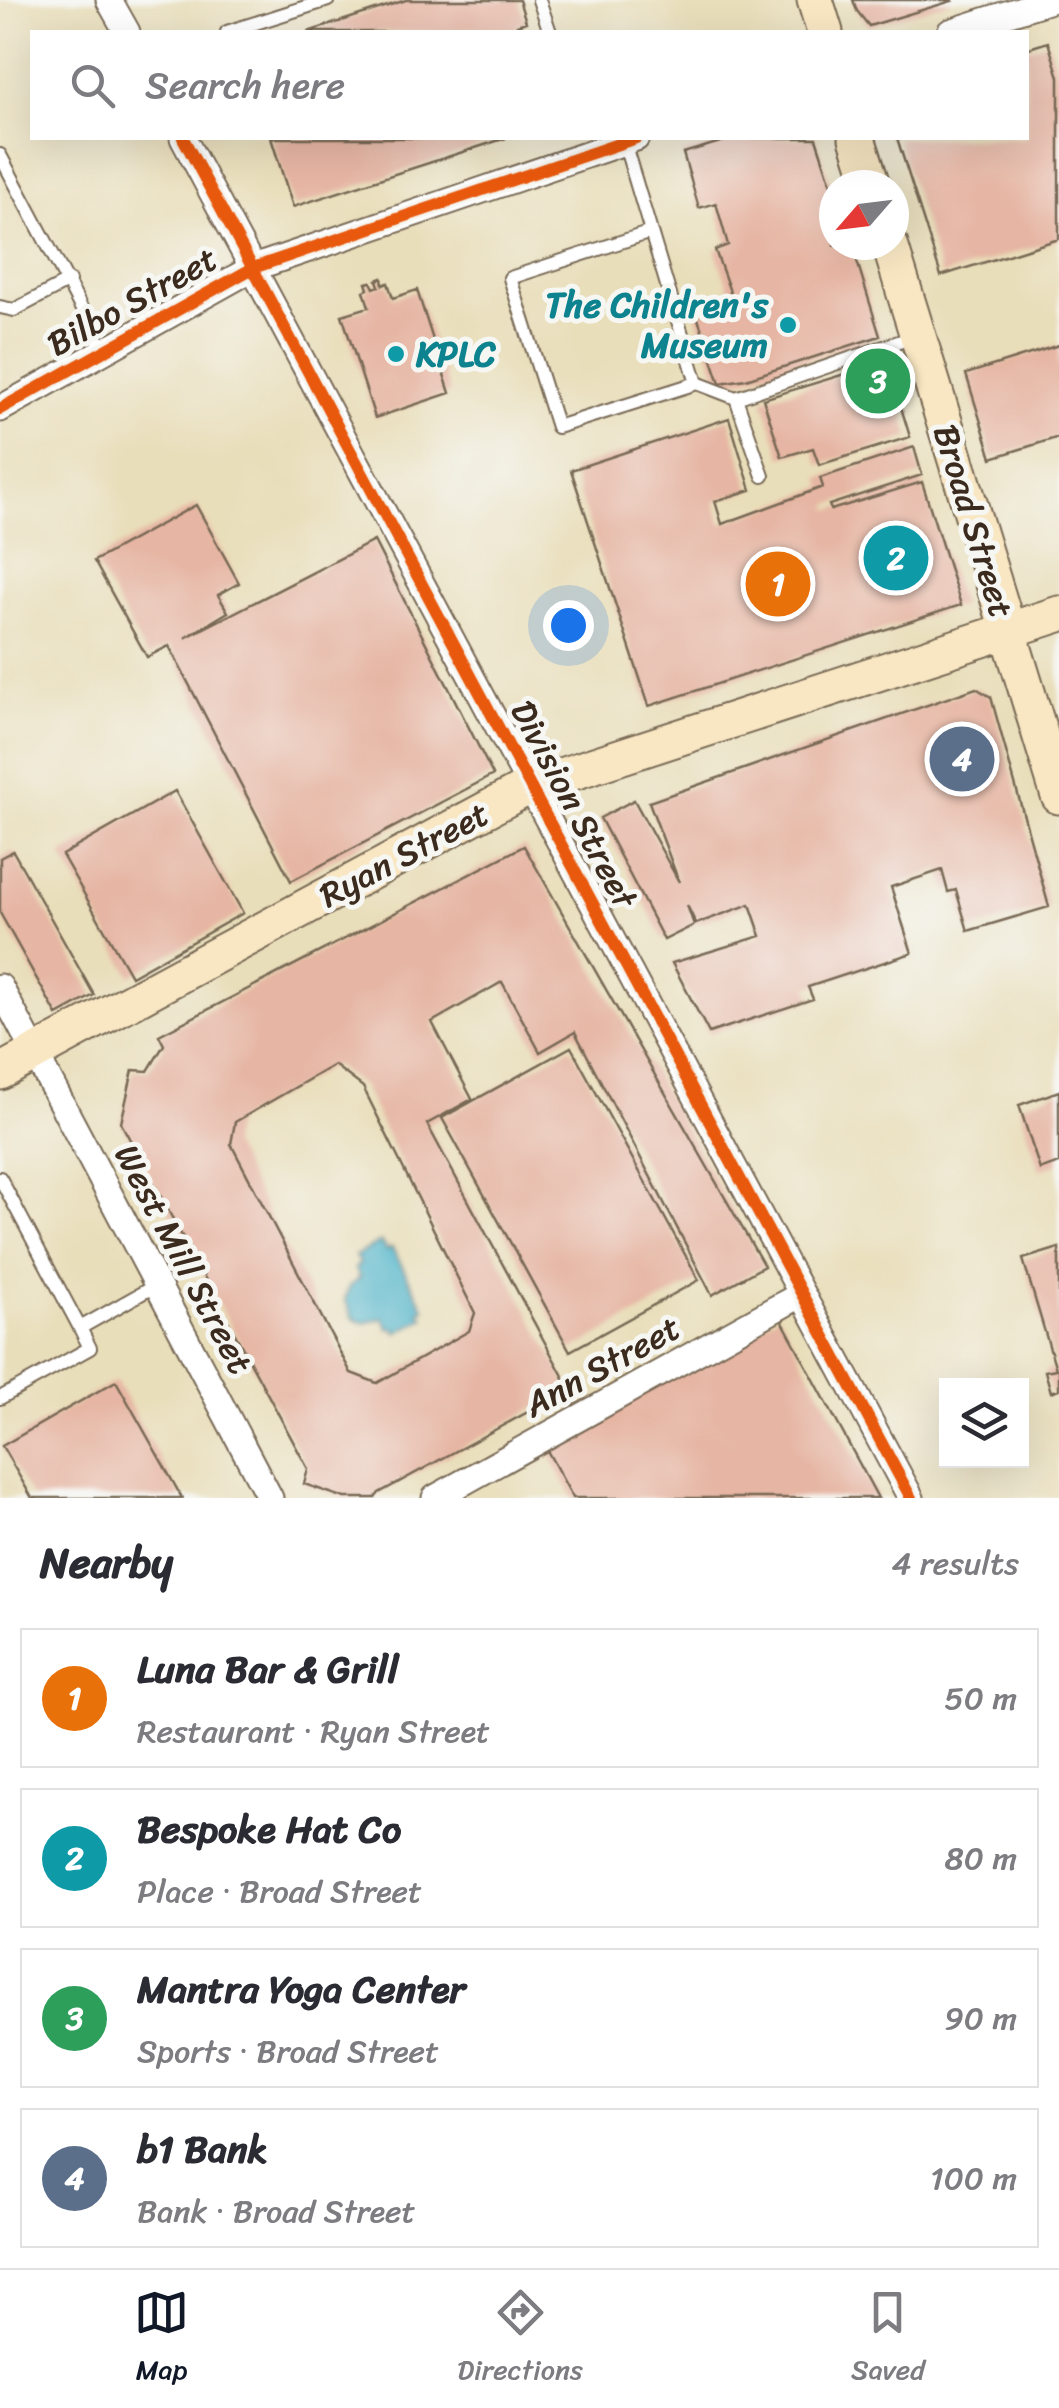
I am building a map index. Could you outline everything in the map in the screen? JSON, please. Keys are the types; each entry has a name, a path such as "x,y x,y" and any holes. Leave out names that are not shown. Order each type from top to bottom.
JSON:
{"main road":[{"path":"815,0 824,30"},
{"path":"859,140 868,170"},
{"name":"Broad Street","path":"895,260 1059,796"},
{"name":"Ryan Street","path":"0,1072 530,786 1059,614"}],"street":[{"path":"110,0 126,30"},
{"path":"956,30 1050,0"},
{"name":"Division Street","path":"184,140 911,1498"},
{"name":"Bilbo Street","path":"0,408 254,268 588,145 630,140"},
{"name":"West Mill Street","path":"0,987 270,1498"},
{"name":"Ann Street","path":"435,1498 802,1294"}],"lane":[{"path":"233,30 328,0"},
{"path":"539,0 549,30"},
{"path":"630,140 651,232 696,383"},
{"path":"0,155 104,351"},
{"path":"651,232 510,278 558,427 696,383 736,398 918,336"},
{"path":"0,307 14,310 69,281"},
{"path":"736,398 763,476"},
{"path":"0,1178 90,1348 0,1398"},
{"path":"80,1328 158,1284"}],"water":[{"path":"381,1242 386,1250 392,1248 425,1309 420,1312 424,1318 397,1333 394,1327 389,1329 383,1318 365,1323 353,1318 345,1300 349,1287 360,1278 355,1268 360,1264 355,1256"}],"building":[{"path":"406,0 519,0 526,22 517,25 519,30 314,30"},
{"path":"853,0 951,0 952,1 869,26"},
{"path":"1048,42 1059,77 1059,239 941,276 898,140 1029,140 1029,48"},
{"path":"272,140 500,140 293,207"},
{"path":"727,140 817,140 826,170 819,170 819,260 857,260 880,336 746,379 720,383 696,313 733,300 715,250 728,245 716,203 699,208 683,153"},
{"name":"KPLC","path":"382,278 393,298 417,290 450,393 375,418 342,315 369,307 366,283 371,282 374,288"},
{"path":"1059,345 1059,437 992,458 966,374"},
{"path":"887,361 910,437 819,465 813,448 782,457 763,399"},
{"path":"729,418 751,490 715,501 722,524 823,487 820,478 914,447 922,475 829,505 831,510 922,482 961,605 649,706 571,470"},
{"path":"196,505 239,583 218,595 228,612 185,638 374,541 493,775 291,881 169,646 147,657 94,561"},
{"path":"976,688 991,697 1049,907 968,931 956,890 948,892 942,870 891,887 912,953 808,987 813,999 709,1033 672,963 761,936 750,904 696,924 687,905 694,925 664,940 600,818 634,800 679,882 649,802"},
{"path":"175,791 243,913 131,976 62,855"},
{"path":"524,846 764,1266 712,1295 575,1032 540,1052 502,982 432,1022 472,1099 427,1124 570,1389 375,1498 345,1498 304,1484 308,1469 121,1123 133,1070 148,1071 164,1045 159,1035","holes":["334,1065 363,1087 475,1313 469,1331 377,1383 351,1373 231,1144 235,1122"]},
{"path":"13,851 94,995 57,1015 0,913 0,858"},
{"path":"571,1047 699,1280 570,1351 442,1118"},
{"path":"1059,1091 1059,1163 1040,1170 1019,1105"},
{"path":"1059,1248 1059,1389 1051,1392 1045,1371 1056,1369 1023,1259"},
{"path":"779,1315 878,1498 573,1498 543,1443"},
{"path":"116,1381 182,1498 32,1498 2,1446"}],"cycle path":[{"path":"184,140 911,1498"},
{"path":"0,409 253,268 630,140"}],"place":[{"name":"The Children's Museum","path":"788,325"},
{"name":"KPLC","path":"396,354"},
{"name":"Mantra Yoga Center","path":"878,381"},
{"name":"Bespoke Hat Co","path":"896,558"},
{"name":"Luna Bar & Grill","path":"778,584"},
{"name":"b1 Bank","path":"962,759"}]}
